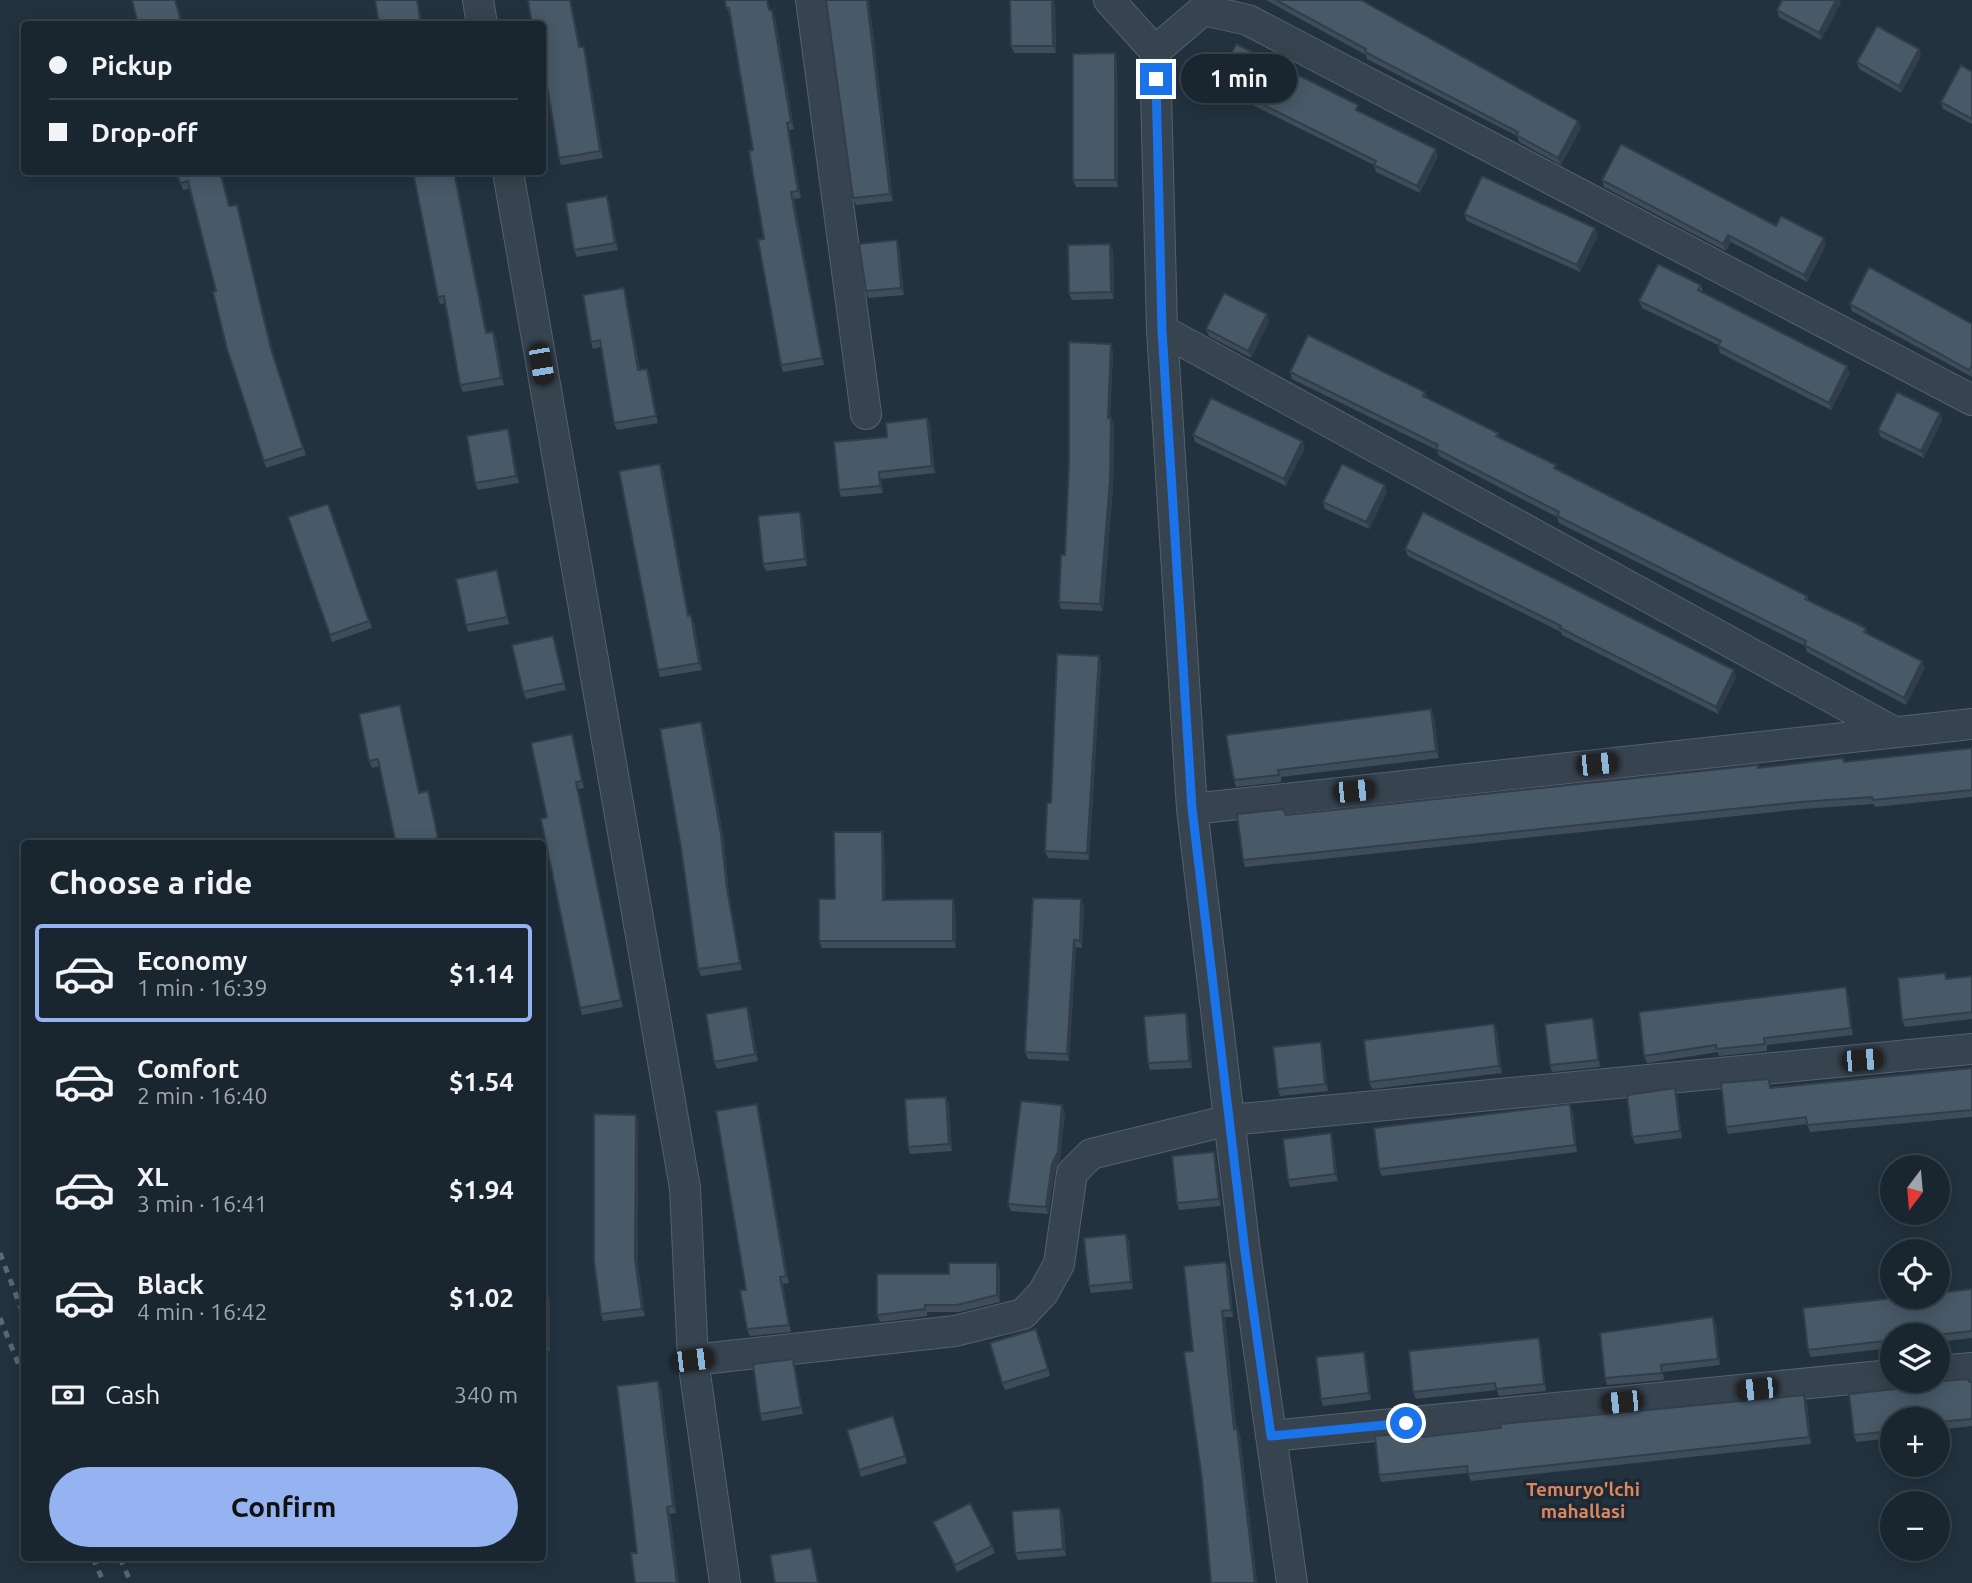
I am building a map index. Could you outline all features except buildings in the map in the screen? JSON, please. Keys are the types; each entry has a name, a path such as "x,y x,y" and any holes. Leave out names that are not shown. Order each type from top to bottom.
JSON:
{"street":[{"path":"478,0 482,21"},
{"path":"811,0 866,414"},
{"path":"1109,0 1155,51 1162,330 1192,808 1230,1120 1292,1583"},
{"path":"1155,51 1203,10 1248,20 1972,400"},
{"path":"509,175 685,1188 693,1360 725,1583"},
{"path":"1162,330 1894,732"},
{"path":"1192,808 1972,724"},
{"path":"693,1360 955,1331 1023,1314 1043,1293 1059,1264 1072,1172 1091,1154 1230,1120 1972,1049"},
{"path":"1950,1370 1972,1368"},
{"path":"1271,1436 1880,1377"}],"railway":[{"path":"0,1253 21,1308"},
{"path":"0,1318 21,1370"},
{"path":"94,1561 104,1583"},
{"path":"121,1561 131,1583"}],"district":[{"name":"Temuryo'lchi mahallasi","path":"1583,1500"}],"route":[{"path":"1156,79 1162,330 1192,808 1245,1252 1271,1436 1406,1423"}]}
